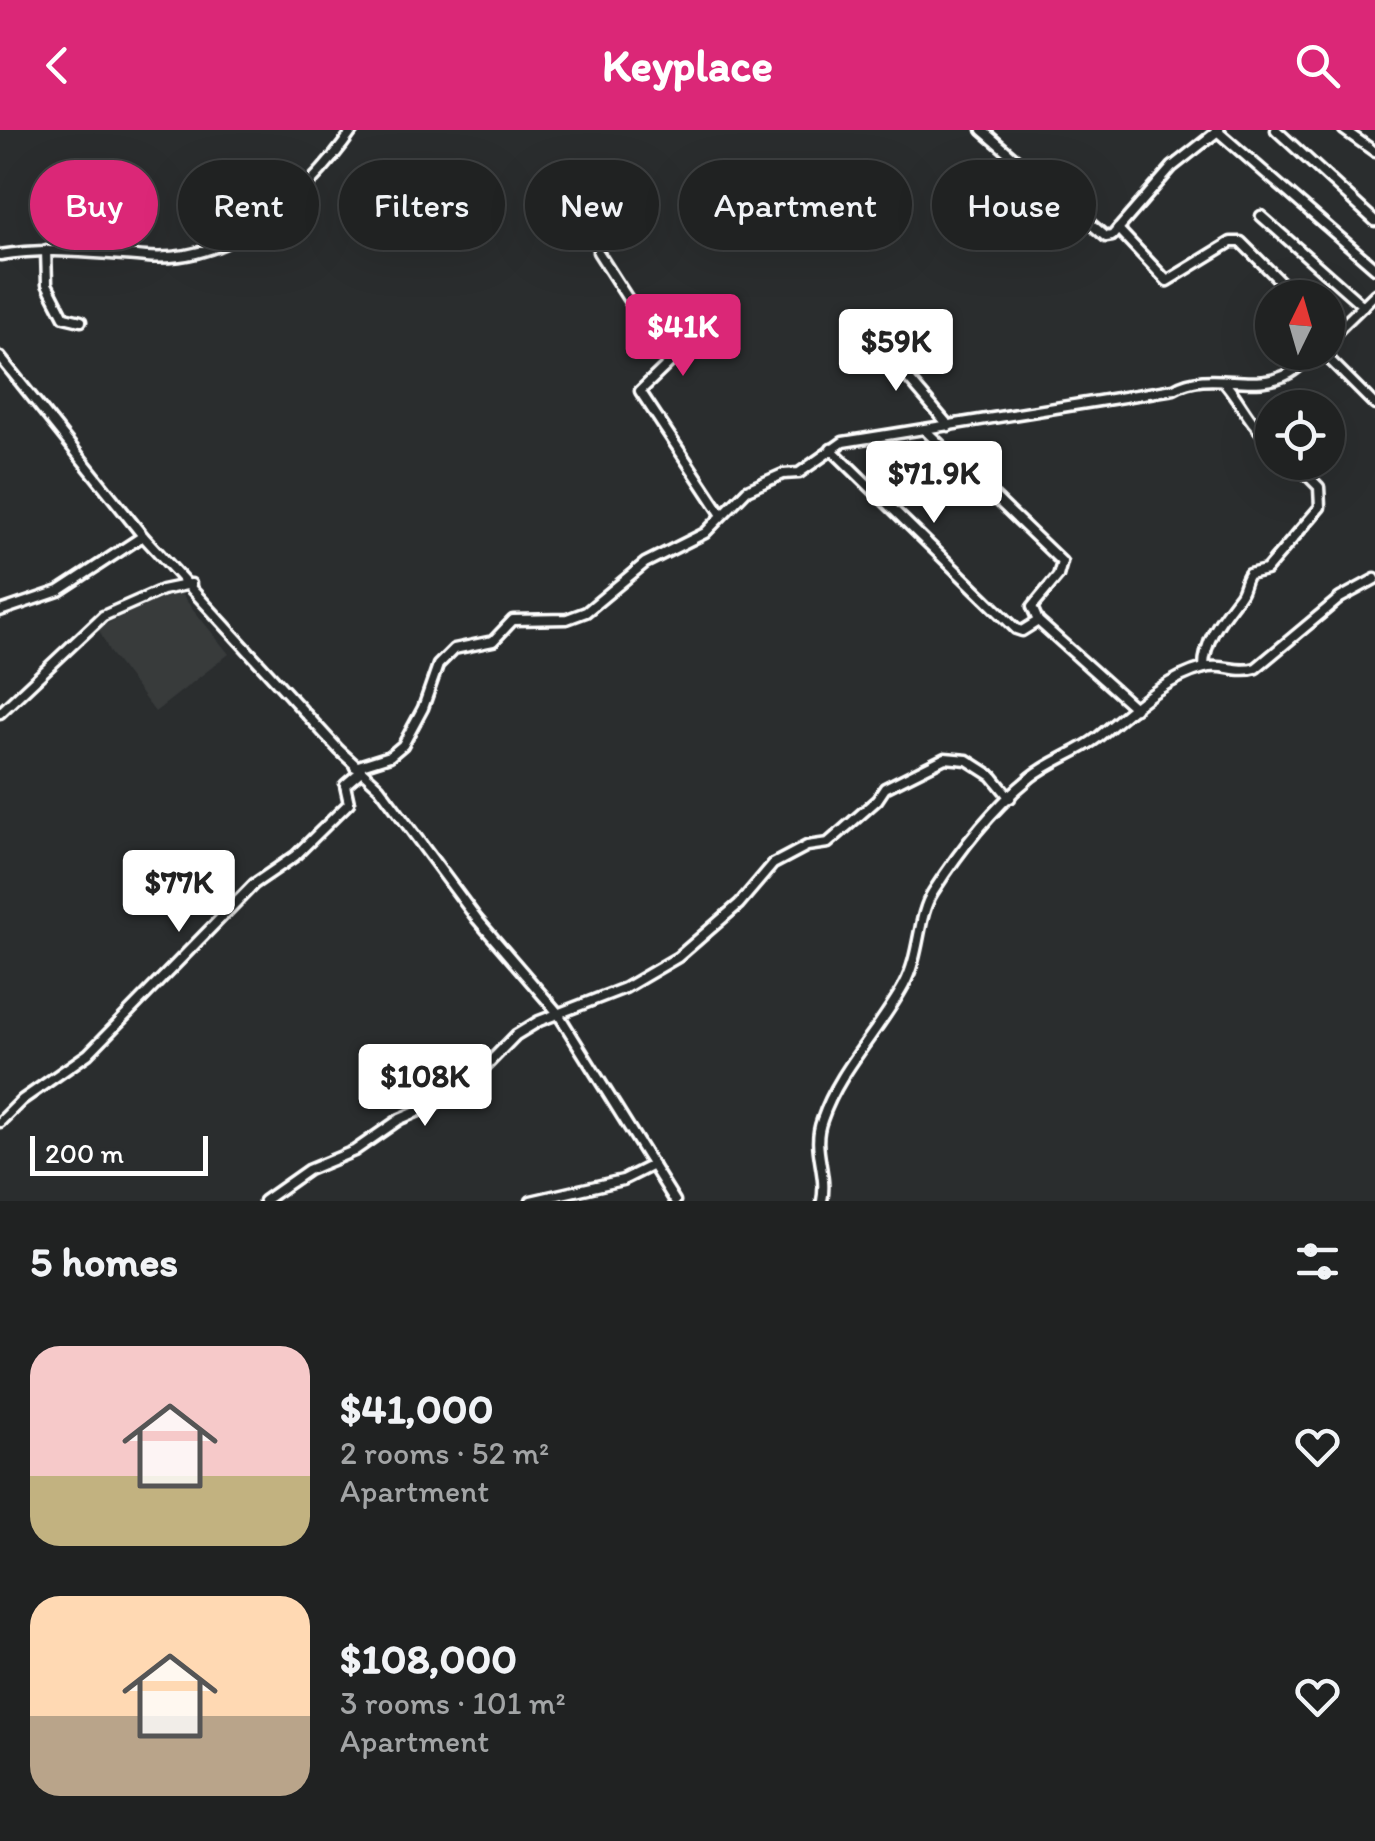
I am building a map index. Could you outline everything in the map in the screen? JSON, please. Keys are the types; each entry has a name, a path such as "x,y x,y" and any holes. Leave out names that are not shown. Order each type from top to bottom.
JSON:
{"street":[{"path":"0,255 46,250 148,257 233,241 324,171 353,130"},
{"path":"982,130 1106,237 1118,229 1172,167 1218,130 1375,268"},
{"path":"1276,130 1375,221"},
{"path":"1344,130 1375,152"},
{"path":"1260,216 1363,306"},
{"path":"1118,229 1167,281 1232,242 1241,242 1280,280"},
{"path":"46,250 48,284 64,317 81,322"},
{"path":"598,252 669,364 640,391 722,515"},
{"path":"1345,319 1374,298"},
{"path":"873,337 949,426"},
{"path":"0,358 144,536 192,584 208,608 357,769 379,788 476,919 557,1012 675,1201"},
{"path":"0,1122 22,1100 88,1054 254,884 295,856 342,813 349,804 345,785 350,776 403,745 423,708 431,679 454,649 493,641 513,620 567,619 586,612 645,564 705,533 748,490 798,472 844,442 1220,378 1262,382 1294,370"},
{"path":"1340,370 1375,405"},
{"path":"1220,378 1242,400 1255,422"},
{"path":"926,431 1062,562 1058,576 1032,608 1038,620 1134,708"},
{"path":"831,449 1016,630 1022,631 1038,620"},
{"path":"1204,668 1206,646 1228,604 1240,596 1249,574 1266,570 1320,506 1319,487 1312,480"},
{"path":"0,611 58,591 144,536"},
{"path":"822,1201 824,1172 816,1148 834,1092 883,1025 918,960 931,895 983,825 1033,775 1086,746 1155,692 1204,668 1242,673 1256,668 1340,598 1375,578"},
{"path":"0,713 103,616 162,590 192,584"},
{"path":"264,1201 308,1170 354,1151 400,1120 433,1105 478,1074 516,1035 557,1012 625,988 678,957 739,904 773,864 807,846 828,843 877,800 885,788 945,758 967,760 992,776 1010,798"},
{"path":"532,1201 623,1180 652,1165"}],"shaded area":[{"path":"177,589 229,654 155,712 110,653 98,628"}]}
